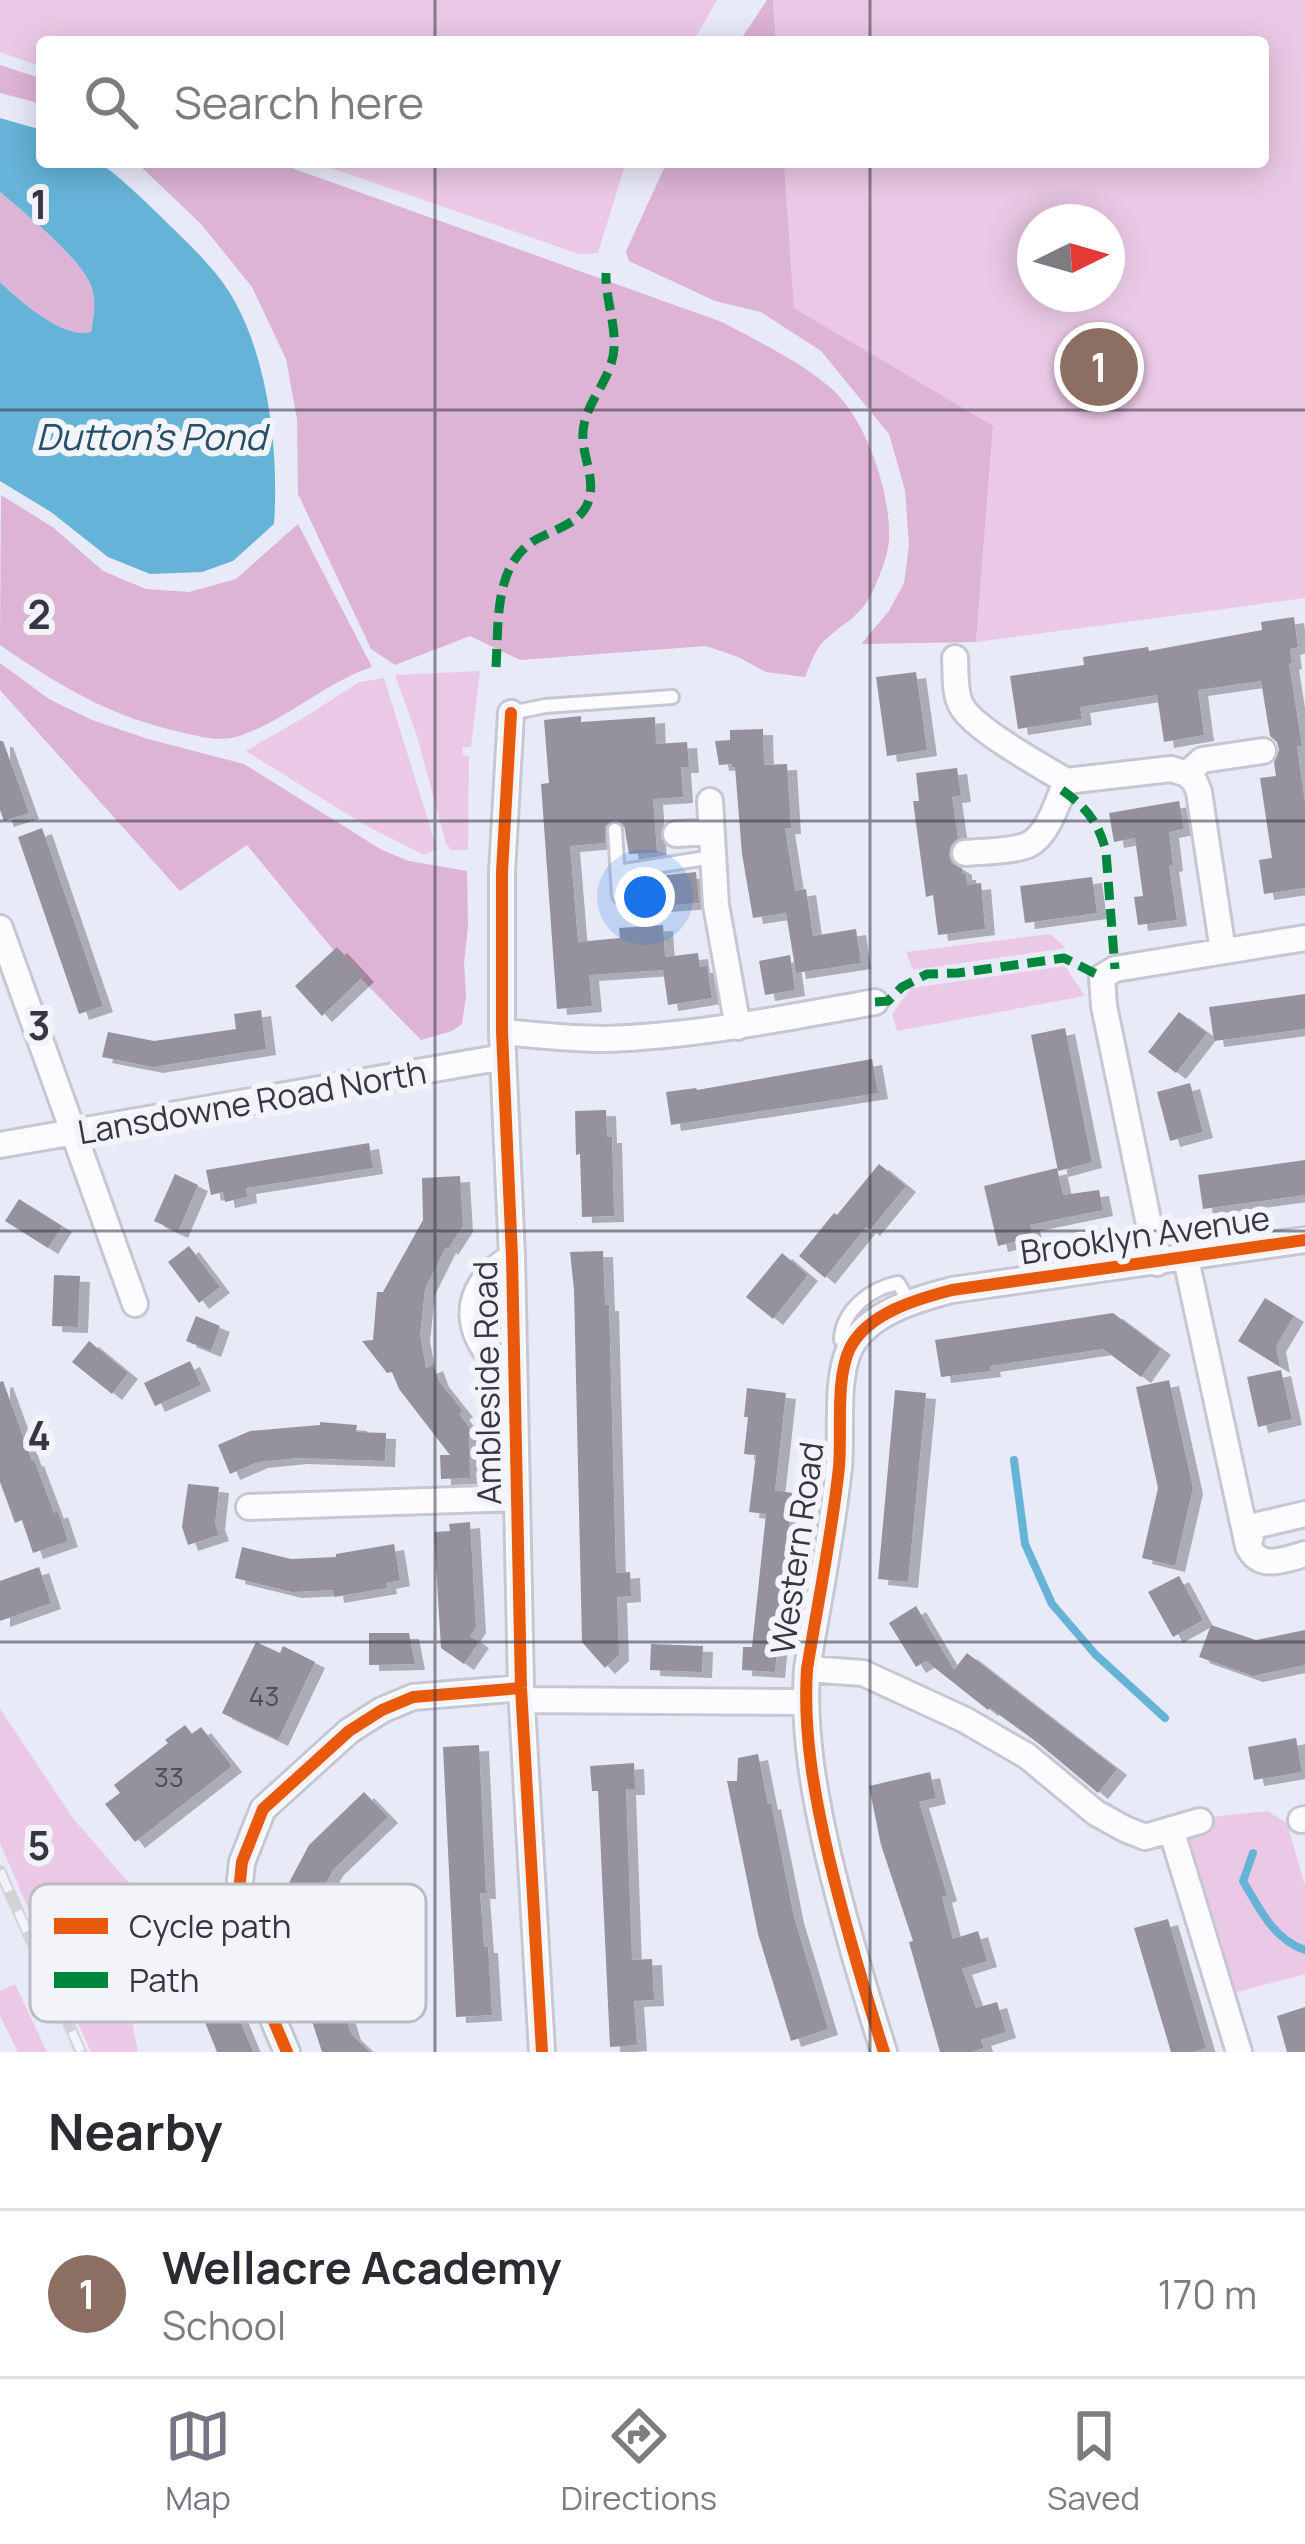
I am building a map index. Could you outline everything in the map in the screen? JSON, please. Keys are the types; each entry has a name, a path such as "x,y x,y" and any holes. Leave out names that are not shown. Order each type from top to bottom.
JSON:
{"street":[{"path":"955,658 963,709 1066,782 1171,769 1195,782 1223,952"},
{"name":"Ambleside Road","path":"512,713 502,872 502,1044 522,1694 542,2052"},
{"path":"1187,775 1202,760 1263,751"},
{"path":"965,853 1029,846 1052,815 1066,782"},
{"path":"710,801 716,905 738,1027"},
{"path":"676,834 712,844"},
{"path":"0,928 136,1304"},
{"path":"1157,1263 1104,1006 1102,976 1114,969 1305,938"},
{"name":"Lansdowne Road North","path":"0,1145 502,1044 738,1027 875,1002"},
{"name":"Brooklyn Avenue","path":"992,1283 1305,1240"},
{"name":"Ambleside Road","path":"512,1256 482,1281 473,1319 482,1349 514,1376"},
{"path":"1186,1259 1248,1546 1262,1562 1305,1554"},
{"name":"Western Road","path":"884,2052 847,1937 812,1784 805,1702 838,1472 842,1375 850,1348 871,1324 910,1303 992,1283"},
{"path":"249,1507 517,1498"},
{"path":"1248,1546 1254,1526 1305,1514"},
{"path":"807,1669 863,1673 964,1720 1027,1756 1096,1813 1145,1837 1200,1821"},
{"path":"240,1884 242,1862 263,1809 349,1731 413,1697 522,1694 805,1702"},
{"path":"1171,1829 1239,2052"},
{"path":"274,2022 287,2052"}],"lane":[{"path":"512,713 544,706 672,697"},
{"path":"615,830 620,896"},
{"path":"618,872 712,844"}],"shaded area":[{"path":"0,0 717,0 696,36 36,36 36,65 0,52"},
{"path":"767,0 773,0 776,36 743,36"},
{"path":"773,0 1305,0 1305,598 976,642 993,427 794,308 784,168 1269,168 1269,36 776,36"},
{"path":"0,65 36,77 36,102 0,93"},
{"path":"142,168 292,168 722,322 793,361 845,403 866,438 881,480 889,521 888,546 867,602 821,644 805,677 766,672 706,646 520,660 470,636 395,665 371,649 298,494 297,419 286,359 252,287 201,224"},
{"path":"331,168 624,168 598,253 579,254"},
{"path":"664,168 784,168 794,308 993,426 976,642 861,644 889,611 904,583 909,545 905,490 889,434 821,351 761,312 715,301 629,261 626,251"},
{"path":"0,192 83,271 94,295 91,332 56,325 0,282"},
{"path":"1,495 54,528 103,571 146,589 189,592 236,579 298,524 372,667 232,738 184,733 110,709 0,645"},
{"path":"0,663 49,699 92,720 244,764 382,850 409,861 467,871 462,1024 421,1040 335,952 247,845 180,891 0,690"},
{"path":"480,671 471,747 463,747 462,755 469,756 468,850 452,850 446,844 395,675"},
{"path":"384,678 437,849 424,855 363,824 246,751 359,682"},
{"path":"1050,934 1066,948 913,970 906,952"},
{"path":"1065,966 1085,996 897,1031 892,1014 911,988"},
{"path":"0,1709 72,1817 130,1884 30,1884 30,1913 0,1843"},
{"path":"1267,1811 1287,1823 1305,1886 1305,1974 1234,1993 1185,1836 1211,1817"},
{"path":"15,1984 47,2052 18,2052 0,2016 0,1991"},
{"path":"77,2022 132,2022 138,2052 91,2052"}],"water":[{"name":"Dutton's Pond","path":"0,118 36,128 36,168 110,170 197,252 234,300 263,380 273,439 275,497 274,524 233,561 202,572 150,574 108,557 51,512 0,481 0,282 43,317 80,333 91,332 94,295 73,259 0,192"}],"building":[{"path":"1294,617 1298,647 1290,649 1289,664 1302,746 1297,746 1305,803 1305,888 1264,894 1259,860 1272,858 1260,778 1276,776 1279,750 1270,736 1261,681 1198,690 1204,735 1164,742 1157,695 1080,707 1082,719 1018,729 1010,676 1084,665 1083,657 1148,647 1149,651 1262,630 1261,622"},
{"path":"916,672 927,750 887,756 876,677"},
{"path":"581,716 581,722 655,717 656,744 687,742 689,767 681,767 683,797 653,799 657,853 629,854 624,825 616,820 605,826 605,843 570,846 578,942 620,938 619,928 663,925 665,957 698,953 700,967 707,966 712,998 668,1005 663,970 589,975 592,1006 557,1009 541,784 549,783 544,720"},
{"path":"763,729 764,765 787,764 791,828 785,828 795,891 806,889 813,936 856,929 861,963 796,973 786,913 753,918 735,767 719,765 715,741 730,740 730,730"},
{"path":"0,741 29,813 4,821 0,810"},
{"path":"957,768 961,796 952,797 958,838 949,856 966,874 967,885 981,883 985,929 938,935 933,895 926,897 913,801 919,801 916,773"},
{"path":"1179,801 1184,829 1169,832 1177,920 1138,925 1134,897 1143,896 1135,838 1114,842 1109,813"},
{"path":"42,828 103,1006 79,1014 18,837"},
{"path":"696,872 699,903 661,906 659,876"},
{"path":"1092,877 1097,913 1025,923 1020,886"},
{"path":"337,947 364,976 322,1016 295,986"},
{"path":"790,955 795,990 765,995 759,961"},
{"path":"1305,994 1305,1029 1214,1041 1209,1007"},
{"path":"261,1010 266,1049 153,1067 102,1057 108,1032 154,1041 236,1029 234,1014"},
{"path":"1179,1012 1207,1033 1176,1073 1148,1052"},
{"path":"1065,1028 1092,1162 1058,1171 1031,1035"},
{"path":"872,1059 878,1093 671,1125 666,1092"},
{"path":"1190,1083 1203,1132 1170,1141 1157,1092"},
{"path":"606,1110 607,1137 612,1137 614,1216 582,1217 575,1111"},
{"path":"369,1143 373,1168 246,1188 247,1197 225,1202 223,1192 211,1195 206,1170"},
{"path":"1305,1160 1305,1195 1203,1209 1198,1175"},
{"path":"879,1164 906,1186 825,1278 799,1256"},
{"path":"1057,1168 1063,1195 1099,1190 1103,1210 1030,1225 1033,1237 998,1246 984,1186"},
{"path":"175,1174 198,1185 178,1232 154,1221"},
{"path":"460,1176 463,1226 446,1247 425,1289 420,1335 426,1368 433,1365 469,1427 470,1480 441,1479 440,1455 450,1455 399,1389 392,1372 387,1373 362,1341 373,1340 377,1292 383,1292 423,1220 422,1178"},
{"path":"19,1199 62,1226 48,1248 5,1221"},
{"path":"189,1246 220,1287 199,1303 168,1262"},
{"path":"603,1251 605,1305 609,1305 616,1573 630,1572 631,1596 617,1597 619,1655 605,1668 582,1642 570,1252"},
{"path":"782,1253 808,1275 773,1319 746,1297"},
{"path":"54,1275 80,1276 78,1327 52,1326"},
{"path":"1265,1298 1294,1316 1276,1346 1280,1367 1238,1341"},
{"path":"1113,1313 1161,1349 1141,1377 1103,1349 941,1377 935,1340"},
{"path":"196,1316 220,1326 211,1351 186,1341"},
{"path":"89,1341 128,1373 112,1394 72,1362"},
{"path":"190,1361 201,1385 155,1406 144,1383"},
{"path":"1281,1370 1292,1419 1258,1427 1247,1377"},
{"path":"1169,1380 1193,1488 1175,1566 1142,1558 1158,1488 1136,1387"},
{"path":"3,1381 68,1541 33,1553 22,1520 15,1523 0,1482"},
{"path":"747,1388 786,1393 775,1490 792,1493 775,1672 742,1670 743,1647 752,1647 766,1514 749,1512 756,1455 744,1454"},
{"path":"895,1390 926,1393 908,1582 878,1579"},
{"path":"320,1422 357,1425 356,1432 386,1433 385,1461 297,1458 258,1462 230,1474 218,1445 250,1431"},
{"path":"188,1484 219,1487 215,1524 219,1535 188,1545 182,1527"},
{"path":"470,1522 476,1627 470,1636 479,1642 464,1664 441,1648 434,1532 450,1531 449,1524"},
{"path":"394,1544 400,1580 386,1583 387,1588 334,1597 333,1590 292,1592 235,1578 242,1547 291,1559 336,1557"},
{"path":"39,1567 51,1603 0,1621 0,1581"},
{"path":"1179,1576 1203,1620 1173,1637 1148,1592"},
{"path":"916,1606 954,1670 967,1653 1117,1769 1098,1793 926,1661 916,1667 889,1623"},
{"path":"1211,1625 1256,1640 1305,1630 1305,1665 1253,1676 1199,1657"},
{"path":"369,1633 409,1633 415,1664 369,1665"},
{"path":"256,1642 280,1653 283,1646 315,1662 278,1740 222,1713"},
{"path":"651,1644 703,1646 702,1672 650,1670"},
{"path":"185,1725 192,1734 201,1727 232,1766 135,1842 105,1804 120,1793 114,1785"},
{"path":"1296,1738 1302,1772 1254,1780 1248,1747"},
{"path":"479,1745 486,1893 480,1893 492,2015 456,2017 443,1747"},
{"path":"758,1754 794,1917 828,2029 791,2041 758,1934 727,1781 737,1781 738,1758"},
{"path":"634,1763 635,1789 626,1789 632,1960 652,1959 654,2000 634,2001 637,2045 610,2047 598,1791 592,1791 590,1766"},
{"path":"930,1772 936,1798 919,1802 947,1895 942,1897 953,1939 978,1931 987,1961 962,1969 976,2008 997,2002 1006,2032 981,2040 984,2048 972,2052 940,2052 909,1942 913,1941 881,1845 869,1786"},
{"path":"364,1792 388,1817 333,1870 326,1884 288,1884 309,1845"},
{"path":"1168,1919 1206,2048 1194,2052 1171,2052 1134,1928"},
{"path":"1305,2007 1305,2052 1287,2052 1277,2016"},
{"path":"205,2022 241,2022 253,2052 217,2052"},
{"path":"312,2022 347,2022 351,2034 370,2052 322,2052"}],"waterway":[{"path":"1014,1460 1025,1544 1052,1604 1095,1654 1165,1718"},
{"path":"1253,1853 1243,1881 1276,1931 1305,1950"}],"railway":[{"path":"0,1871 30,1938"},
{"path":"68,2022 81,2052"}],"marked path":[{"path":"496,667 502,592 515,559 527,546 579,516 590,495 584,423 614,353 606,273"},
{"path":"1062,790 1091,817 1106,852 1115,969"},
{"path":"875,1002 888,1001 927,974 1064,958 1102,977"}],"cycle path":[{"path":"511,713 502,872 502,1032 521,1688 542,2052"},
{"path":"884,2052 828,1854 808,1739 807,1669 836,1492 841,1390 850,1348 881,1317 952,1290 1305,1240"},
{"path":"240,1884 242,1862 263,1809 349,1731 413,1697 521,1688"},
{"path":"274,2022 287,2052"}],"place":[{"name":"Wellacre Academy","path":"1099,367"}]}
